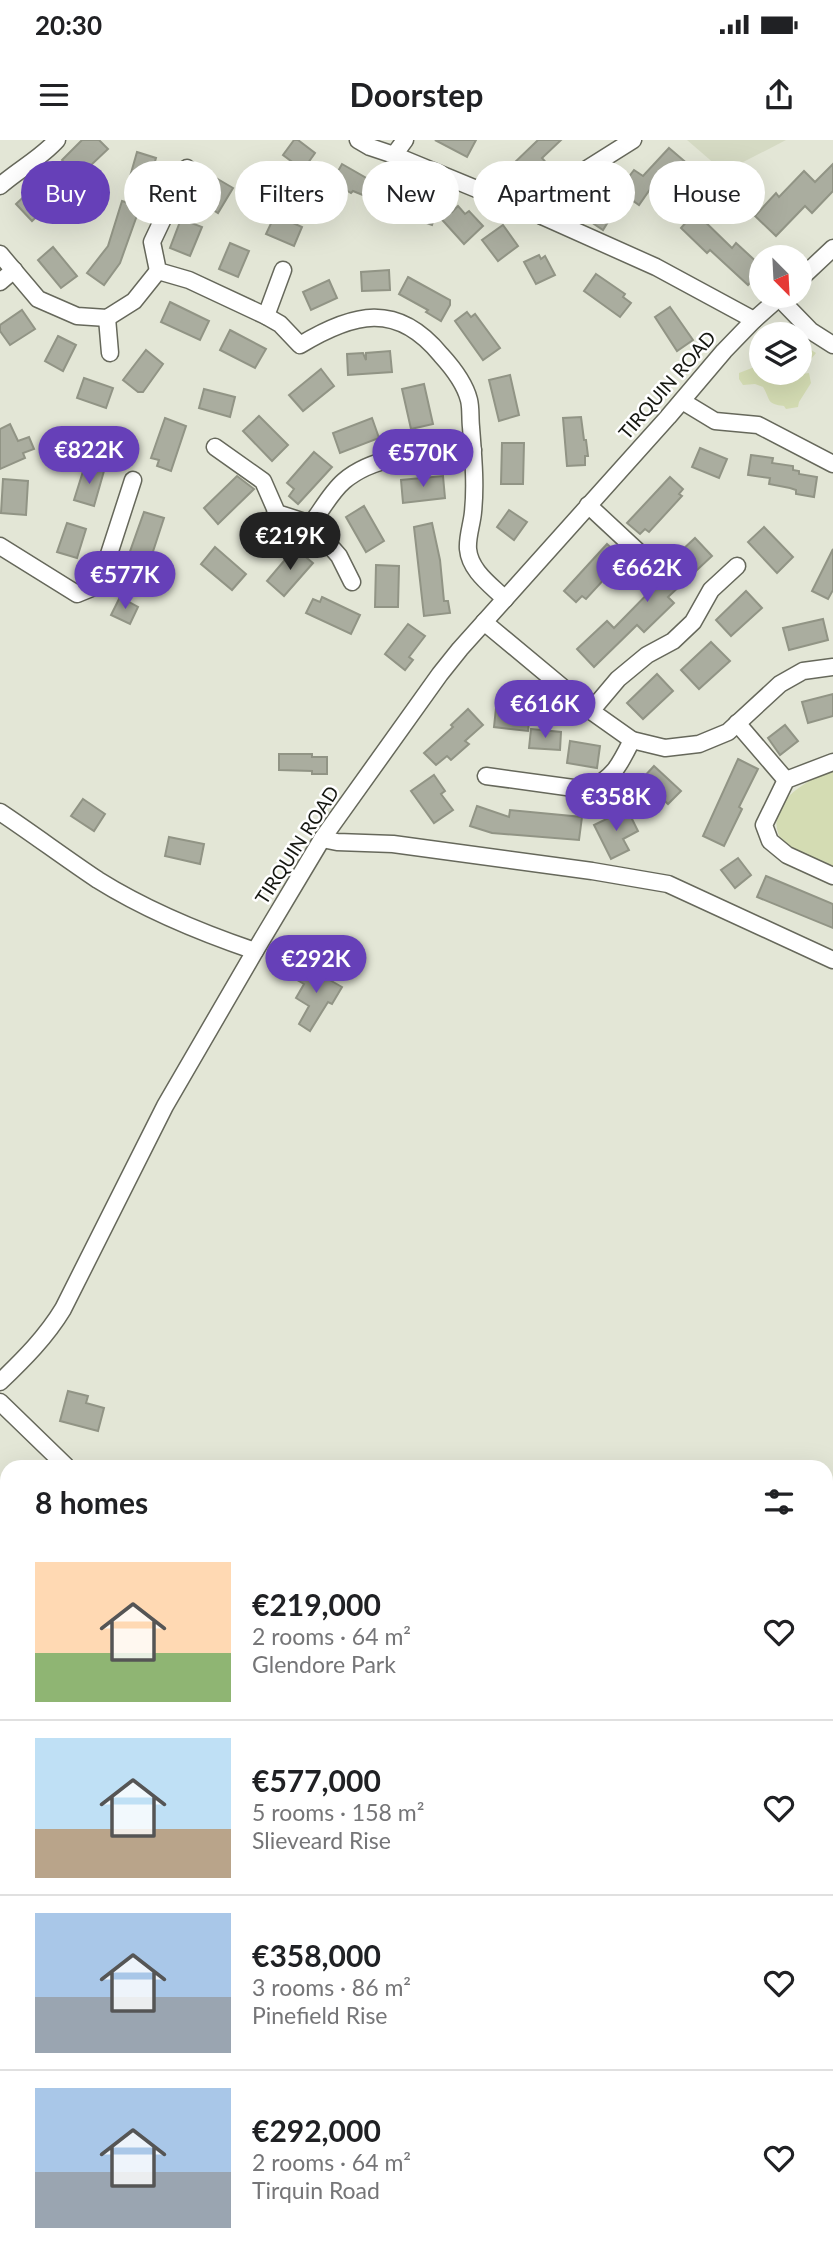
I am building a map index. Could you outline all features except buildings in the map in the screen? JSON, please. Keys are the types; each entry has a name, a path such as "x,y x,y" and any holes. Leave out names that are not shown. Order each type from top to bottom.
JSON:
{"street":[{"path":"0,186 18,170 48,151 57,140"},
{"path":"358,140 473,188"},
{"path":"394,155 405,140"},
{"path":"600,161 633,140"},
{"path":"158,271 152,242 161,224"},
{"path":"560,224 656,267 754,320"},
{"path":"812,268 833,248"},
{"path":"0,254 38,299 77,316 107,318 134,301 158,271"},
{"path":"0,282 13,270"},
{"path":"266,317 283,270"},
{"path":"158,271 189,280 280,324 300,345 323,331 350,320 370,317 389,319 415,329 431,342 445,359 469,399 473,450 473,509 468,550 476,570 506,599"},
{"name":"TIRQUIN ROAD","path":"0,1382 33,1349 63,1309 165,1106 322,839 440,674 724,351 768,308"},
{"path":"790,308 811,331 833,345"},
{"path":"107,318 110,353"},
{"path":"682,401 715,422 758,425 833,464"},
{"path":"215,447 263,481 278,513 311,524 339,556 352,582"},
{"path":"311,524 343,482 368,466 396,458 473,450"},
{"path":"0,546 77,594 99,585 133,480"},
{"path":"588,505 645,558"},
{"path":"255,538 278,513"},
{"path":"591,710 618,679 647,655 673,641 693,622 711,590 737,566"},
{"path":"484,622 591,710 632,740 665,748 699,744 728,732 779,684 803,671 833,667"},
{"path":"737,723 786,780"},
{"path":"486,776 588,790 602,783 618,769 632,740"},
{"path":"833,762 786,780 764,825 770,841 788,855 833,876"},
{"path":"0,812 99,880 139,902 216,938 255,951"},
{"path":"322,839 393,844 668,884 833,960"},
{"path":"0,1402 60,1460"}],"shaded area":[{"path":"687,140 786,140 745,161 711,161"}],"green space":[{"path":"749,369 749,384 743,385 739,373"},
{"path":"758,385 810,385 798,407 786,409 770,401 763,387"},
{"path":"833,769 833,868 793,851 786,845 777,829 777,818 780,808 794,792"}]}
